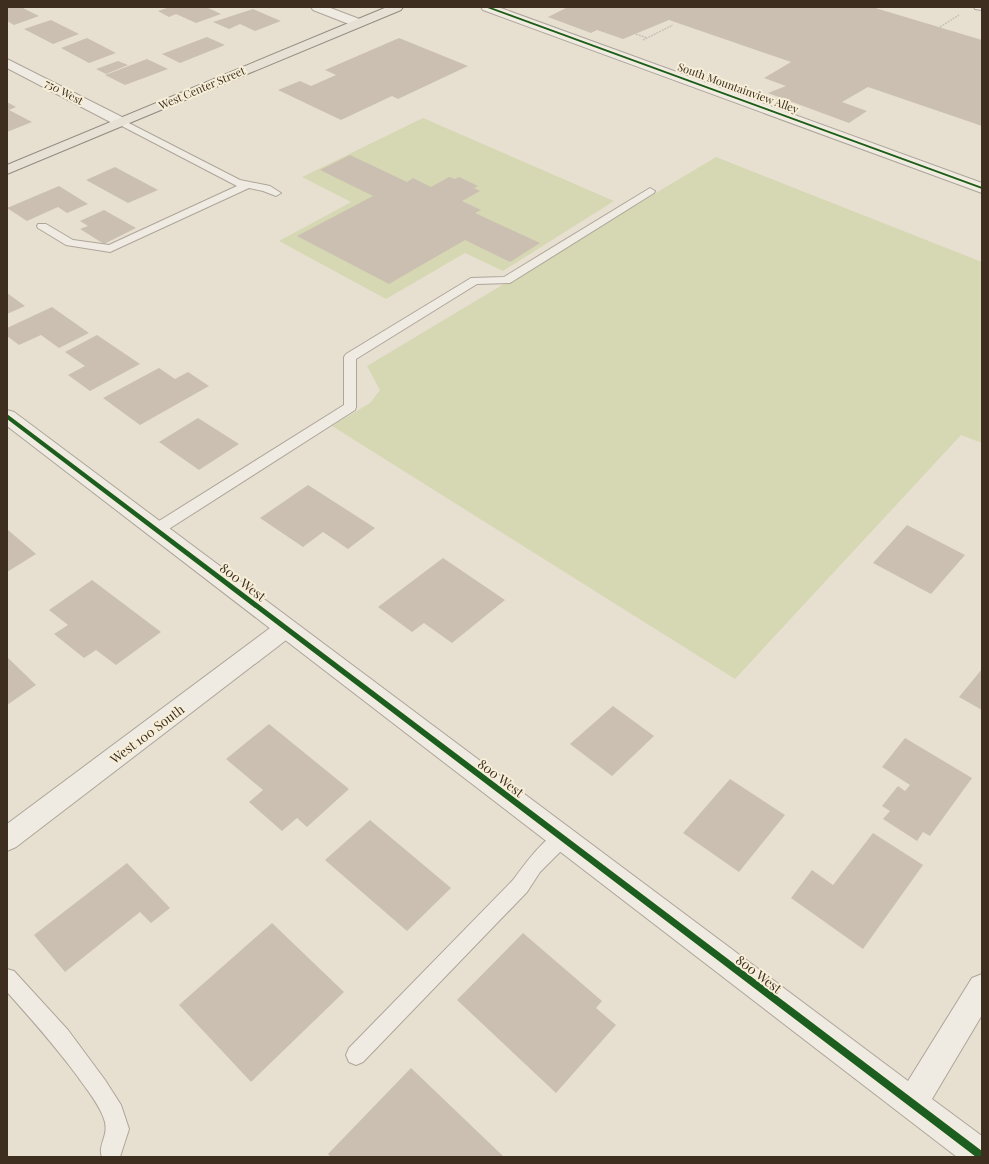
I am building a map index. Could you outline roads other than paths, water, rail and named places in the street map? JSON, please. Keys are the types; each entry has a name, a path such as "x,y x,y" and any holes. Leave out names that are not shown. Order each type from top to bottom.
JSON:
{"main road":[{"name":"West Center Street","path":"7,170 397,7"}],"street":[{"path":"317,7 358,23"},
{"name":"South Mountainview Alley","path":"487,7 982,188"},
{"name":"750 West","path":"7,62 121,122"},
{"name":"800 West","path":"7,416 982,1156"},
{"name":"West 100 South","path":"7,839 286,628"},
{"path":"912,1103 982,988"}],"lane":[{"path":"978,7 982,8"},
{"path":"121,122 237,183 266,188 276,193"},
{"path":"42,226 70,243 110,249 248,185"},
{"path":"156,530 350,407 350,357 475,280 506,281 650,191"},
{"path":"356,1055 520,886 534,866 562,838"},
{"path":"7,978 62,1037 98,1087 113,1113 118,1129 111,1152"}]}
